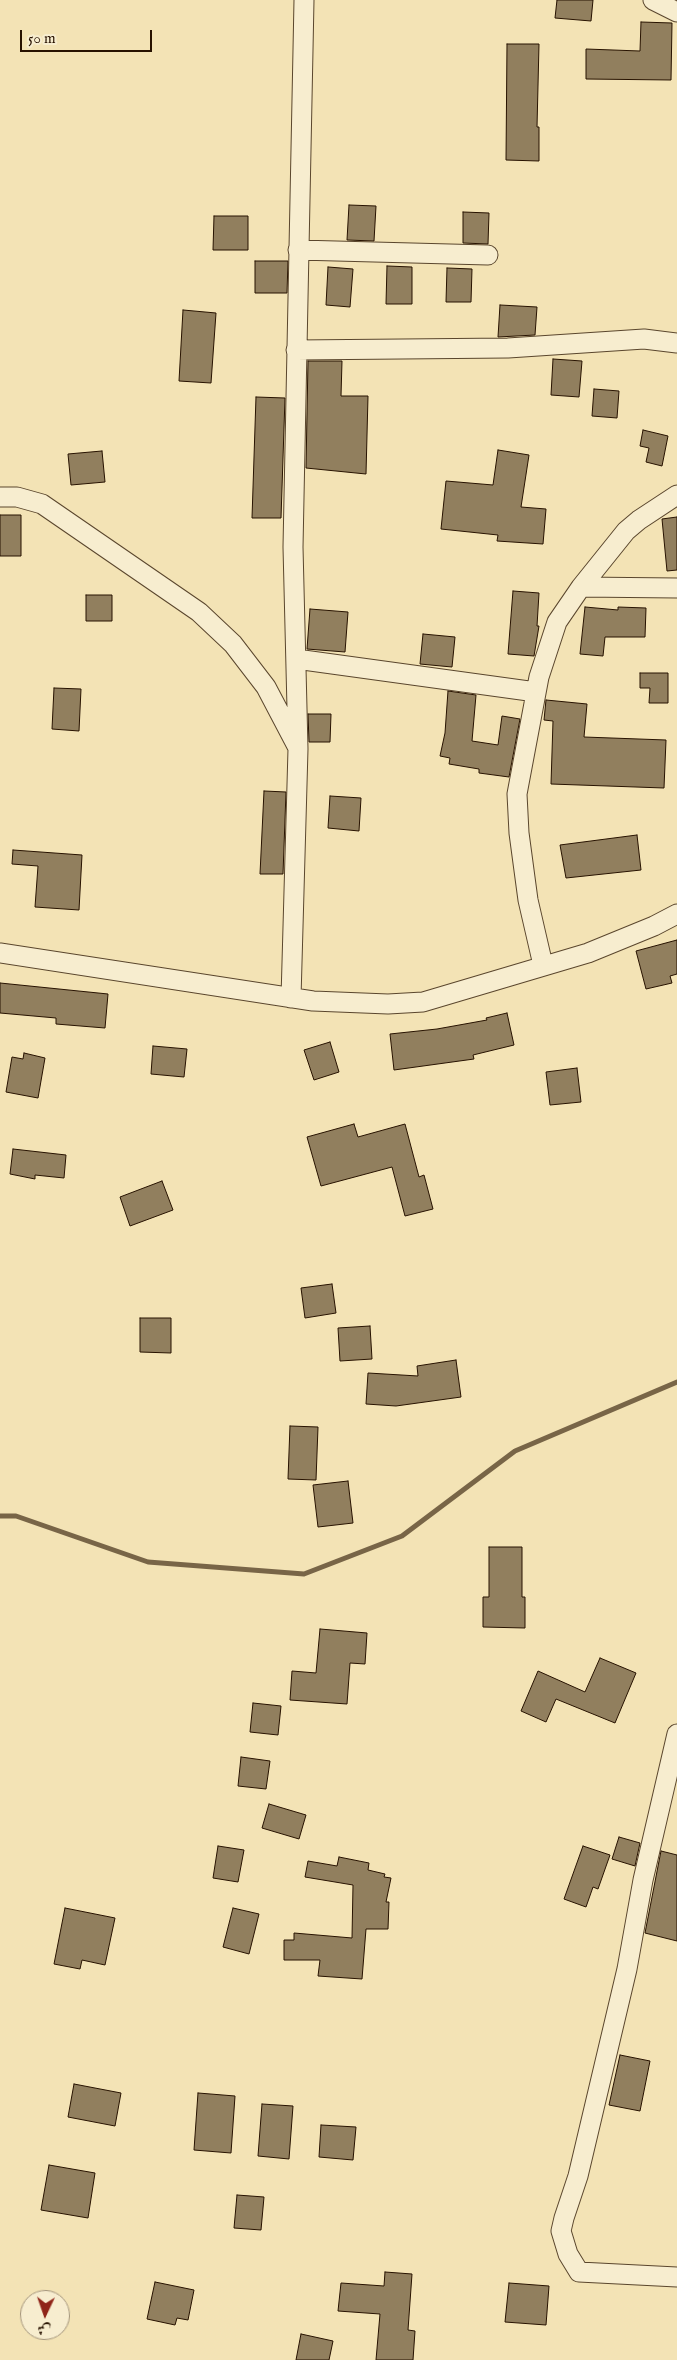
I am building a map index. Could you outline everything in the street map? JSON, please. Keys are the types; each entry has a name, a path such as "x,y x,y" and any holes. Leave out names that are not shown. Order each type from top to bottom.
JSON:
{"street":[{"path":"291,998 298,749 293,547 304,0"},
{"path":"653,0 677,12"},
{"path":"298,250 488,255"},
{"path":"296,350 508,348 644,339 677,343"},
{"path":"543,966 528,900 518,833 517,794 536,692 547,651 557,622 581,587 626,531 677,495"},
{"path":"0,497 17,498 42,504 199,612 233,644 266,687 298,749"},
{"path":"581,587 677,588"},
{"path":"296,659 536,692"},
{"path":"0,953 291,998 388,1004 423,1002 588,953 654,926 677,914"},
{"path":"677,1734 643,1880 622,1988 578,2176 561,2231 568,2254 579,2272 677,2277"}],"building":[{"path":"557,0 593,0 591,21 555,18"},
{"path":"641,22 672,23 671,80 586,79 586,49 640,51"},
{"path":"507,44 539,44 537,127 539,127 539,161 506,160"},
{"path":"349,205 376,206 374,241 347,240"},
{"path":"463,212 489,213 488,244 463,243"},
{"path":"214,216 248,216 248,250 213,250"},
{"path":"255,261 288,261 287,293 255,293"},
{"path":"387,266 412,267 412,304 386,304"},
{"path":"328,267 353,269 350,307 326,305"},
{"path":"447,268 472,269 471,302 446,302"},
{"path":"500,305 537,307 535,335 498,337"},
{"path":"183,310 216,313 211,383 179,381"},
{"path":"553,359 582,361 579,397 551,395"},
{"path":"308,361 342,361 341,396 368,396 366,474 306,468"},
{"path":"594,389 619,391 617,418 592,416"},
{"path":"256,397 285,398 281,518 252,518"},
{"path":"643,430 668,436 662,466 646,462 649,448 640,446"},
{"path":"498,450 529,455 521,507 546,509 543,544 497,541 498,535 441,529 446,481 493,485"},
{"path":"102,451 105,482 71,485 68,454"},
{"path":"0,515 21,515 21,556 0,556"},
{"path":"677,517 677,570 667,571 662,519"},
{"path":"513,591 539,593 537,626 539,626 534,656 508,654"},
{"path":"86,595 112,595 112,621 86,621"},
{"path":"585,607 618,610 618,607 646,608 645,637 605,637 603,656 580,654"},
{"path":"310,609 348,612 345,652 307,649"},
{"path":"423,634 455,637 452,667 420,664"},
{"path":"640,673 668,673 668,703 649,703 650,688 640,688"},
{"path":"54,688 81,689 79,731 52,729"},
{"path":"448,691 476,695 472,741 498,745 502,716 520,719 509,777 479,773 479,769 449,764 450,758 440,756 445,733"},
{"path":"546,700 587,704 584,737 666,740 664,788 551,784 553,721 544,720"},
{"path":"308,714 331,714 330,742 309,742"},
{"path":"264,791 286,792 283,874 260,874"},
{"path":"330,796 361,798 359,831 328,828"},
{"path":"637,835 641,870 566,878 560,845"},
{"path":"13,850 82,855 79,910 35,907 38,866 12,864"},
{"path":"677,940 677,974 670,976 672,983 646,989 636,951"},
{"path":"0,983 108,994 105,1028 56,1024 56,1018 0,1013"},
{"path":"507,1013 514,1045 473,1055 474,1059 394,1070 390,1034 437,1029 487,1020 486,1018"},
{"path":"330,1042 339,1072 314,1080 304,1050"},
{"path":"153,1046 187,1049 184,1077 151,1074"},
{"path":"24,1053 45,1058 38,1098 6,1092 12,1057 23,1059"},
{"path":"577,1068 581,1102 550,1105 546,1072"},
{"path":"354,1124 358,1137 405,1124 419,1177 424,1175 433,1209 405,1216 392,1167 321,1186 307,1137"},
{"path":"13,1149 66,1155 64,1178 35,1175 35,1179 10,1174"},
{"path":"162,1181 173,1210 130,1226 120,1197"},
{"path":"332,1284 336,1313 305,1318 301,1288"},
{"path":"140,1318 171,1318 171,1353 140,1352"},
{"path":"370,1326 372,1359 340,1361 338,1328"},
{"path":"456,1360 461,1397 396,1406 366,1404 368,1373 418,1376 417,1366"},
{"path":"290,1426 318,1427 316,1480 288,1479"},
{"path":"348,1481 353,1523 318,1527 313,1485"},
{"path":"489,1547 522,1547 522,1597 525,1597 525,1628 483,1627 483,1597 489,1597"},
{"path":"320,1629 367,1633 365,1664 350,1663 347,1704 290,1700 292,1671 316,1673"},
{"path":"600,1658 636,1673 615,1723 556,1699 546,1722 521,1711 538,1671 585,1692"},
{"path":"253,1703 281,1706 278,1735 250,1732"},
{"path":"241,1757 270,1761 266,1789 238,1786"},
{"path":"269,1804 306,1815 299,1839 262,1828"},
{"path":"619,1837 640,1843 635,1866 612,1859"},
{"path":"218,1846 244,1850 238,1882 213,1878"},
{"path":"583,1846 610,1855 598,1889 593,1887 586,1907 564,1899"},
{"path":"661,1851 677,1855 677,1941 645,1933"},
{"path":"339,1857 369,1863 368,1870 385,1874 384,1877 391,1878 386,1902 389,1902 388,1929 366,1929 362,1979 318,1976 320,1960 284,1960 284,1940 294,1940 294,1933 352,1938 353,1885 305,1877 308,1861 337,1866"},
{"path":"65,1908 115,1918 105,1965 82,1960 80,1969 54,1964"},
{"path":"233,1908 259,1914 249,1954 223,1947"},
{"path":"620,2055 650,2061 640,2111 609,2105"},
{"path":"74,2084 121,2093 115,2126 68,2117"},
{"path":"198,2093 235,2096 231,2153 194,2150"},
{"path":"262,2104 293,2106 289,2159 258,2156"},
{"path":"321,2125 356,2127 353,2160 319,2157"},
{"path":"49,2165 95,2173 88,2218 41,2210"},
{"path":"237,2195 264,2197 261,2230 234,2228"},
{"path":"385,2272 412,2274 408,2330 415,2331 413,2360 376,2360 380,2314 338,2311 341,2283 384,2286"},
{"path":"155,2282 194,2290 188,2320 177,2318 175,2325 147,2319"},
{"path":"509,2283 549,2286 546,2325 505,2322"},
{"path":"301,2334 333,2341 329,2360 296,2360"}],"waterway":[{"path":"0,1516 16,1516 148,1562 304,1574 402,1536 515,1451 677,1382"}]}
